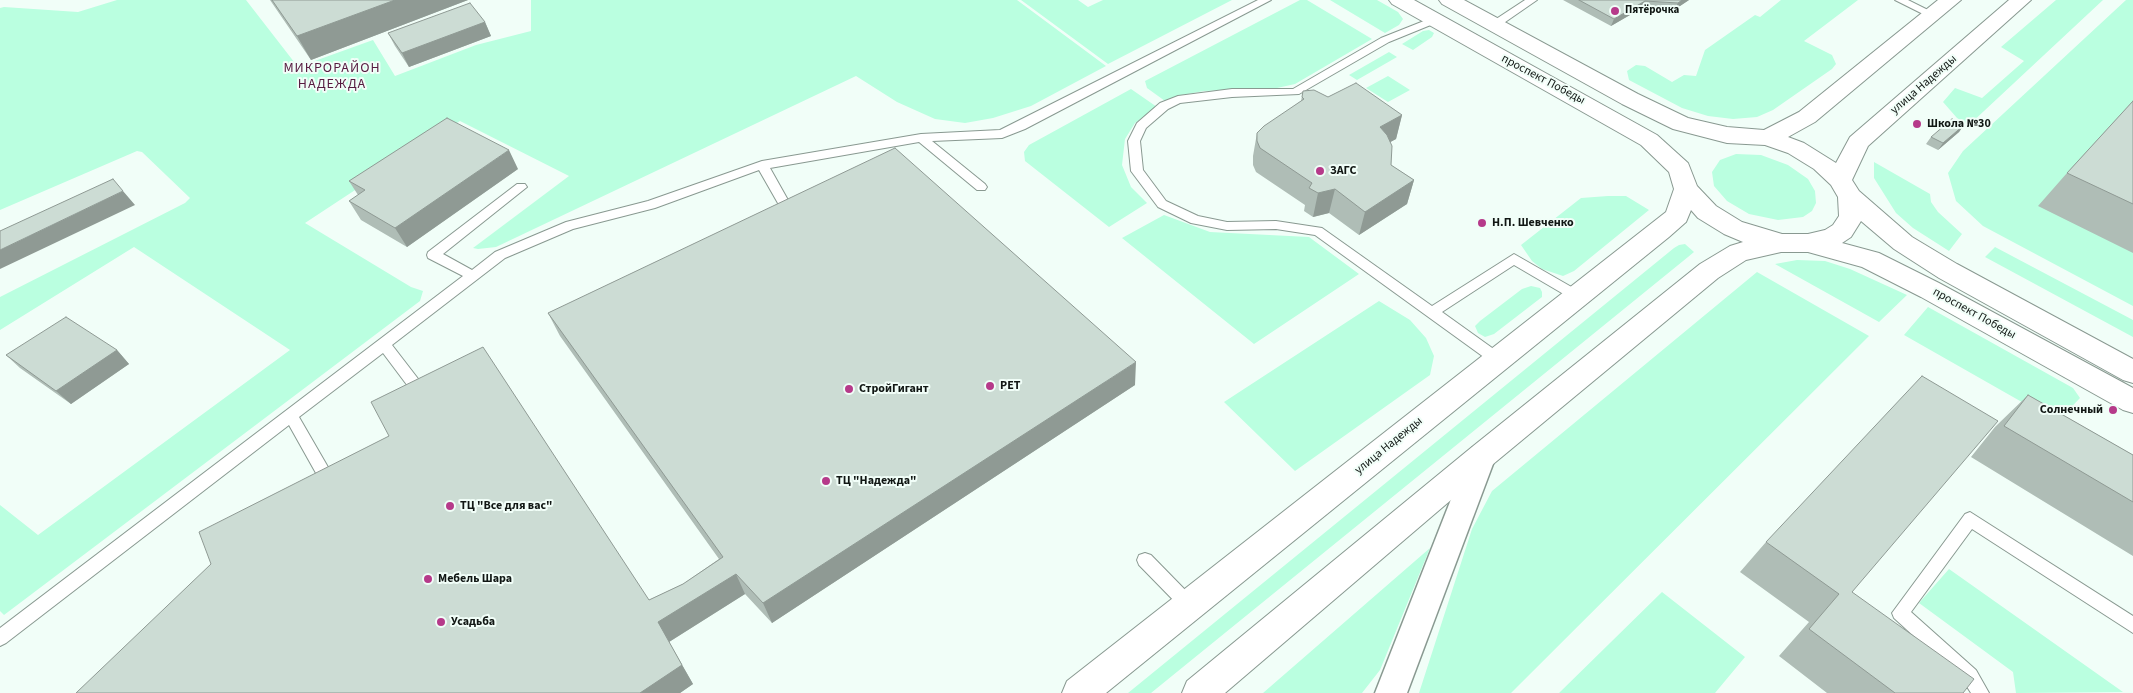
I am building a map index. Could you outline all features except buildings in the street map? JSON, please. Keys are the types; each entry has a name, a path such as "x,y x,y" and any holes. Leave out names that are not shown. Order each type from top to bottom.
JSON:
{"main road":[{"name":"проспект Победы","path":"1399,0 1649,140 1683,179 1707,212 1733,228 1750,235 1870,260 1930,290 2133,402"},
{"name":"проспект Победы","path":"1449,0 1630,100 1681,124 1727,135 1767,138 1796,148 1822,163 1845,188 1903,243 1941,267 2133,372"},
{"path":"1767,138 1808,117 1951,0"},
{"name":"улица Надежды","path":"1845,188 1858,142 2021,0"},
{"name":"проспект Победы","path":"1683,179 1684,154 1690,146 1707,138 1727,135"},
{"name":"улица Надежды","path":"1079,693 1677,216 1683,179"},
{"name":"проспект Победы","path":"1795,243 1833,237 1842,231 1851,217 1845,188"},
{"path":"1199,693 1482,456 1709,271 1739,252 1795,243"}],"street":[{"path":"1391,693 1482,456"}],"lane":[{"path":"0,638 500,255 570,225 651,205 762,166 921,138 1002,134 1266,0"},
{"path":"1494,25 1532,0"},
{"path":"1900,0 1933,15"},
{"path":"1434,20 1385,40 1295,92 1232,93 1178,100 1164,106 1140,126 1134,141 1137,171 1162,204 1195,220 1227,226 1276,225 1318,231 1497,359"},
{"path":"921,138 981,187"},
{"path":"762,166 787,209"},
{"path":"473,276 433,256 521,187"},
{"path":"1432,312 1514,259 1576,296"},
{"path":"383,343 427,401"},
{"path":"291,415 332,487"},
{"path":"1980,693 1970,676 1900,613 1970,519 2133,625"},
{"path":"1145,560 1189,606"}],"green space":[{"path":"117,0 246,0 298,67 373,40 395,76 476,45 531,31 531,0 1017,0 1106,66 1031,106 993,118 965,123 935,119 897,102 856,76 496,247 478,249 473,248 569,176 460,121 305,223 411,287 423,291 420,301 4,615 0,611 0,505 38,535 290,350 134,247 0,330 0,297 185,203 190,198 142,152 137,151 0,210 0,8 78,12"},
{"path":"1021,0 1078,0 1088,7 1103,0 1232,0 1108,64"},
{"path":"1300,0 1307,0 1372,39 1295,84 1277,88 1204,91 1182,95 1165,101 1147,88 1145,81"},
{"path":"1330,0 1377,0 1398,12 1403,19 1399,25 1385,33"},
{"path":"1781,0 1858,0 1804,41 1832,55 1836,64 1832,69 1773,110 1757,117 1733,119 1708,116 1682,108 1629,80 1627,71 1636,65 1645,66 1672,82 1684,75 1696,76 1705,50 1755,15 1760,17"},
{"path":"2056,0 2103,0 1969,125 1957,118 1943,102 1955,88 1982,98 2024,61 2001,47"},
{"path":"2126,0 2133,0 2133,306 1983,226 1956,201 1948,173 1963,151"},
{"path":"1429,30 1434,33 1432,37 1413,50 1402,44 1423,31"},
{"path":"1389,52 1397,57 1357,80 1349,75"},
{"path":"1388,76 1410,90 1388,102 1366,88"},
{"path":"1131,89 1157,107 1135,123 1125,139 1122,165 1131,187 1147,203 1109,227 1025,161 1024,152 1029,145"},
{"path":"1736,154 1761,155 1788,165 1808,179 1815,191 1816,203 1812,211 1803,217 1778,220 1749,214 1727,201 1714,186 1712,172 1720,160"},
{"path":"1874,162 1930,194 1931,202 1938,212 1962,234 1949,251 1913,228 1896,213 1874,178"},
{"path":"1626,196 1649,210 1574,271 1563,276 1542,269 1532,261 1521,245 1581,198"},
{"path":"1164,215 1210,232 1309,237 1359,274 1254,344 1122,238"},
{"path":"1685,244 1694,252 1151,693 1128,693 1674,248"},
{"path":"1995,247 2133,320 2133,337 1985,257"},
{"path":"1797,260 1825,261 1850,269 1907,295 1879,322 1775,264"},
{"path":"1757,272 1869,336 1511,693 1419,693 1472,529 1492,491"},
{"path":"1531,286 1540,288 1542,297 1494,334 1485,337 1478,333 1475,326 1480,321 1522,289"},
{"path":"1379,301 1410,320 1426,338 1434,356 1430,375 1295,471 1224,402"},
{"path":"1928,307 2073,388 2080,398 2057,422 1904,335"},
{"path":"1430,548 1380,670 1362,693 1263,693"},
{"path":"1949,569 2123,692 2016,693 2013,672 1919,603"},
{"path":"1662,592 1745,657 1715,693 1559,693"}],"place":[{"name":"Пятёрочка","path":"1615,11"},
{"name":"Школа №30","path":"1917,124"},
{"name":"ЗАГС","path":"1320,171"},
{"name":"Н.П. Шевченко","path":"1482,223"},
{"name":"РЕТ","path":"990,386"},
{"name":"СтройГигант","path":"849,389"},
{"name":"Солнечный","path":"2113,410"},
{"name":"ТЦ \"Надежда\"","path":"826,481"},
{"name":"ТЦ \"Все для вас\"","path":"450,506"},
{"name":"Мебель Шара","path":"428,579"},
{"name":"Усадьба","path":"441,622"}],"district":[{"name":"МИКРОРАЙОН НАДЕЖДА","path":"332,78"}]}
